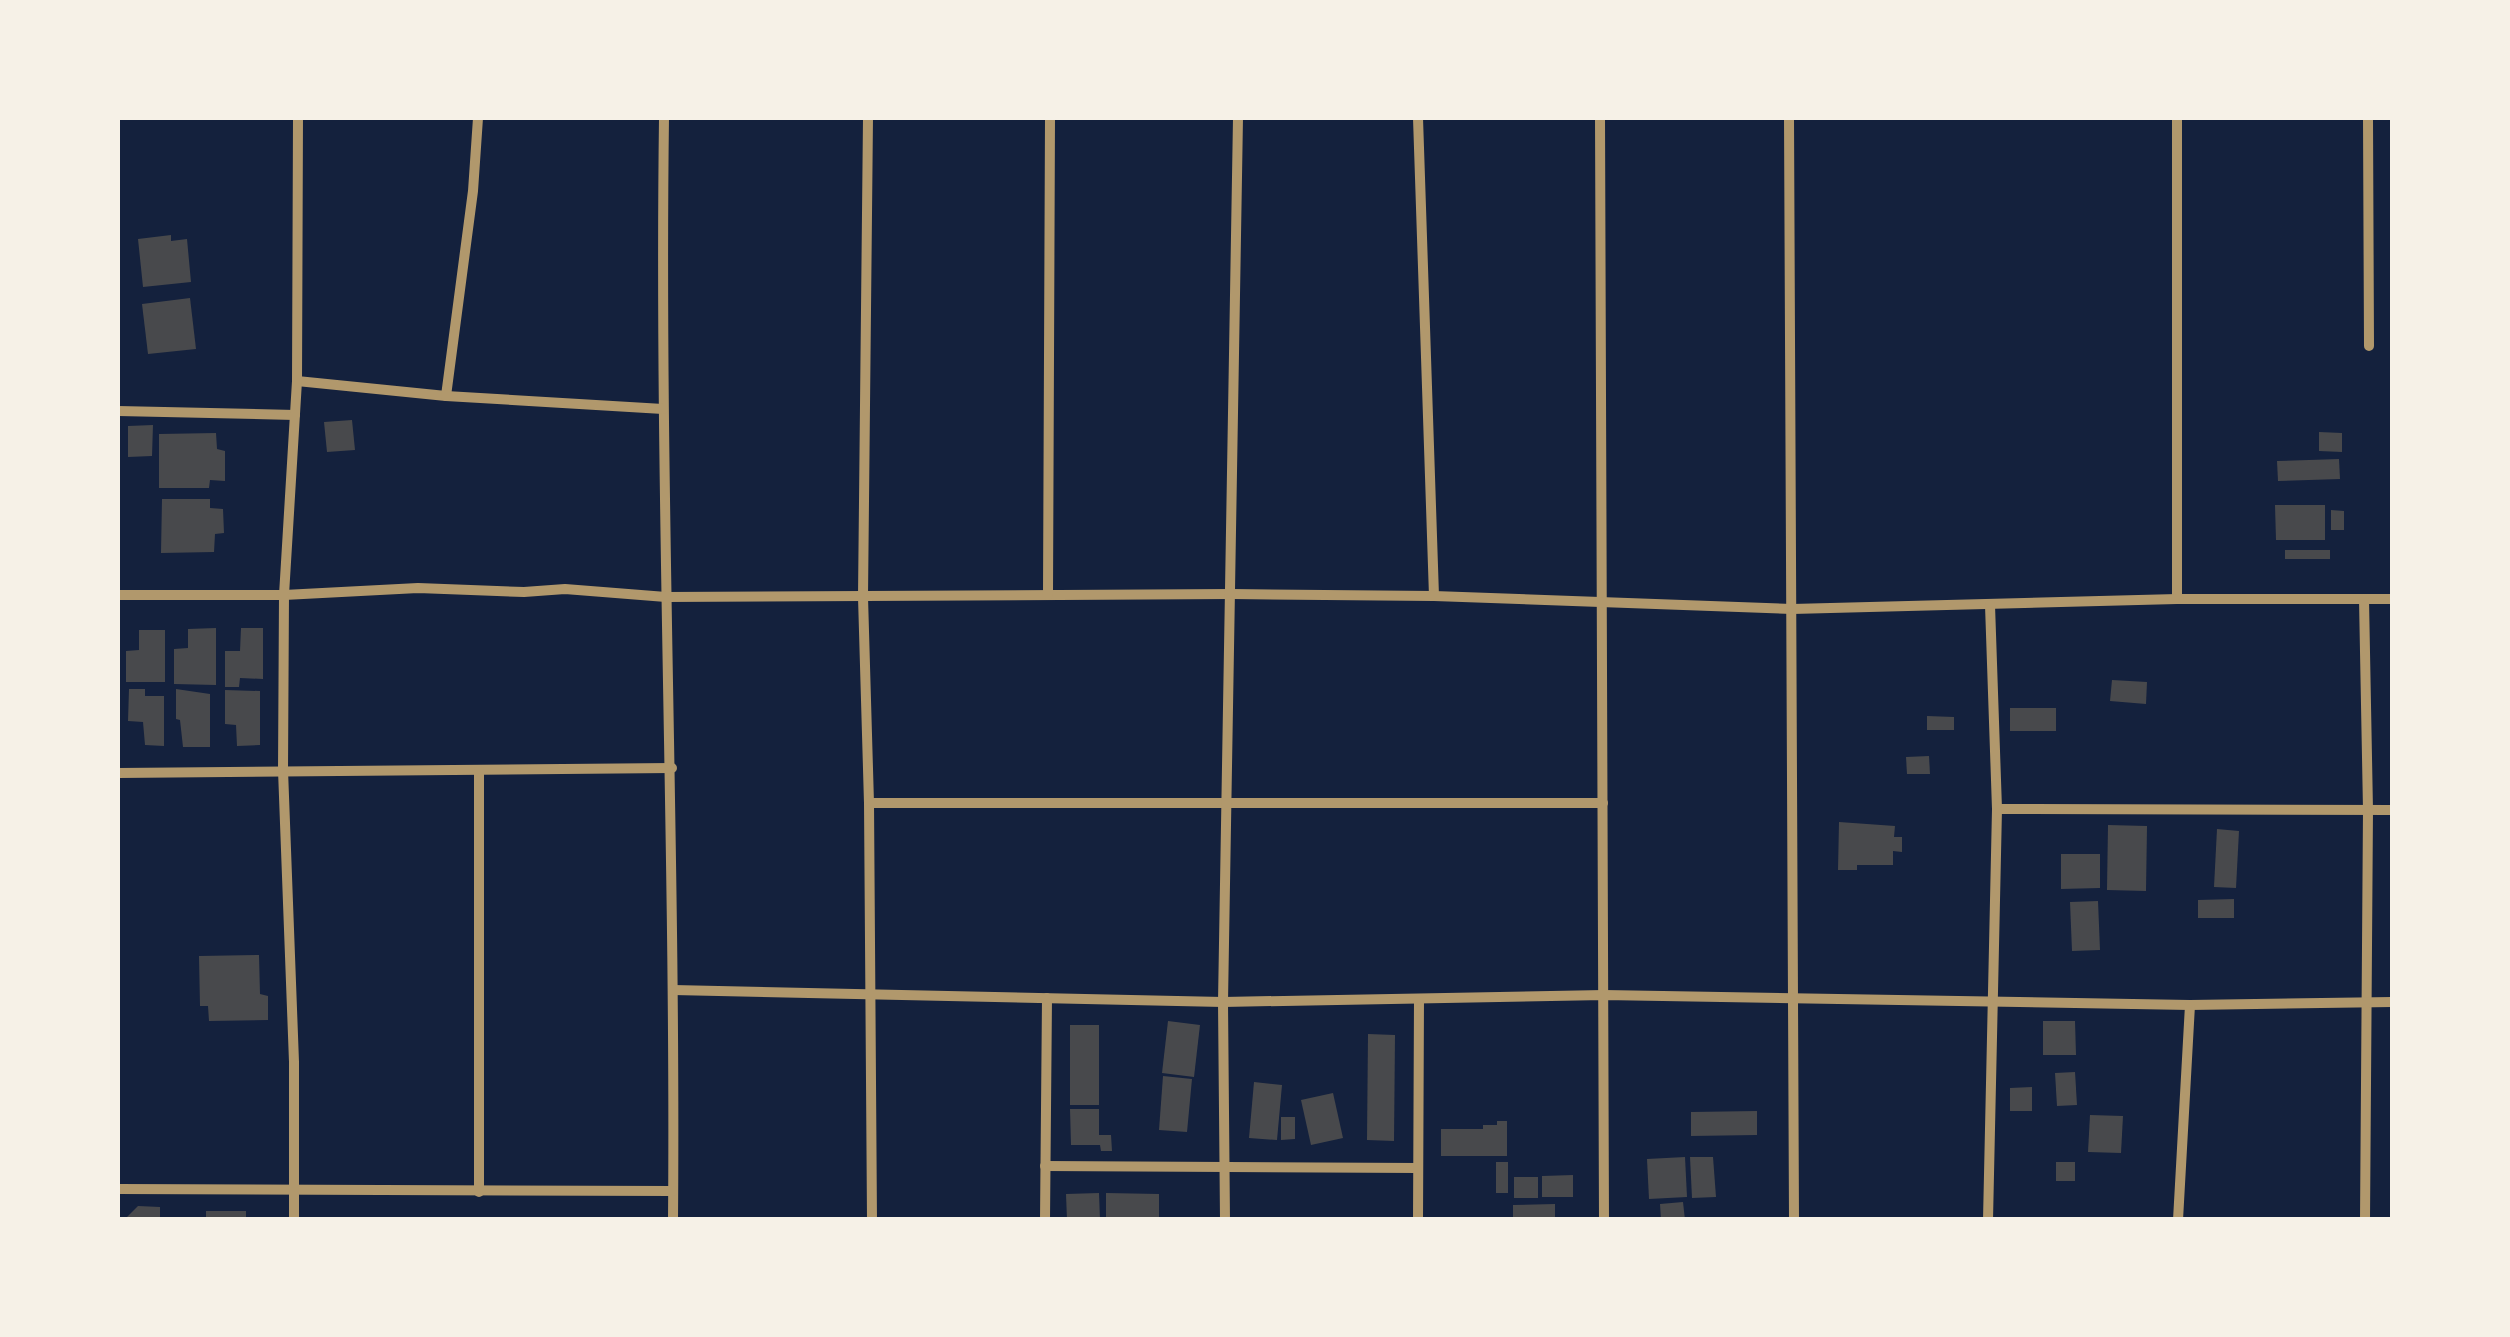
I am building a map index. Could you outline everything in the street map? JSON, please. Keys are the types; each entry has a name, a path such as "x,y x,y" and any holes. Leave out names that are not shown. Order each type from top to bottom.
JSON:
{"street":[{"path":"294,1220 294,1062 282,770 284,595 297,380 298,118"},
{"path":"446,396 473,191 478,118"},
{"path":"664,118 673,1220"},
{"path":"868,118 863,597 872,993 872,1220"},
{"path":"1048,595 1050,118"},
{"path":"1226,1220 1224,1002 1238,118"},
{"path":"1418,118 1434,596"},
{"path":"1600,118 1604,1220"},
{"path":"1789,118 1794,1220"},
{"path":"2177,118 2177,599"},
{"path":"2368,118 2369,346"},
{"path":"297,380 446,396 664,409"},
{"path":"118,411 295,416"},
{"path":"118,595 284,595 418,588 524,592 565,589 666,598 1232,594 1434,596 1792,608 2177,599 2392,599"},
{"path":"2364,600 2368,810 2366,1220"},
{"path":"1988,1220 1996,809 1990,605"},
{"path":"118,773 672,768"},
{"path":"479,1192 480,770"},
{"path":"869,803 1603,803"},
{"path":"1996,809 2392,810"},
{"path":"673,990 1224,1002 1604,996 2190,1005 2392,1002"},
{"path":"1045,1220 1047,998"},
{"path":"1418,1220 1419,998"},
{"path":"2178,1220 2190,1005"},
{"path":"1046,1166 1418,1168"},
{"path":"118,1189 674,1190"}],"building":[{"path":"171,235 171,241 187,239 191,282 143,287 138,239"},
{"path":"190,298 196,349 148,354 142,304"},
{"path":"352,420 355,450 327,452 324,422"},
{"path":"153,425 152,456 128,457 128,426"},
{"path":"2319,432 2342,433 2342,452 2319,451"},
{"path":"216,433 217,449 225,451 225,481 210,480 209,488 159,488 159,434"},
{"path":"2339,459 2340,479 2278,481 2277,461"},
{"path":"162,499 210,499 210,508 223,509 224,533 215,534 214,552 161,553"},
{"path":"2275,505 2325,505 2325,540 2276,540"},
{"path":"2331,510 2344,511 2344,530 2331,530"},
{"path":"2285,550 2330,550 2330,559 2285,559"},
{"path":"216,628 216,685 174,684 174,649 188,648 188,629"},
{"path":"241,628 263,628 263,679 240,678 239,687 225,687 225,651 240,651"},
{"path":"139,630 165,630 165,682 126,682 126,651 139,650"},
{"path":"2112,680 2147,682 2146,704 2110,701"},
{"path":"129,689 145,689 145,696 164,696 164,746 145,745 143,722 128,721"},
{"path":"176,689 210,694 210,747 183,747 180,720 176,719"},
{"path":"225,690 260,691 260,745 237,746 236,725 225,724"},
{"path":"2010,708 2056,708 2056,731 2010,731"},
{"path":"1927,716 1954,717 1954,730 1927,730"},
{"path":"1929,756 1930,774 1907,774 1906,757"},
{"path":"1839,822 1895,826 1894,837 1902,837 1902,852 1893,851 1893,865 1857,865 1857,870 1838,870"},
{"path":"2108,825 2147,826 2146,891 2107,890"},
{"path":"2217,829 2239,831 2236,888 2214,887"},
{"path":"2061,854 2100,854 2100,888 2061,889"},
{"path":"2234,899 2234,918 2198,918 2198,900"},
{"path":"2098,901 2100,950 2072,951 2070,902"},
{"path":"259,955 260,994 268,996 268,1020 209,1021 208,1006 200,1006 199,956"},
{"path":"1168,1021 1200,1025 1194,1077 1162,1073"},
{"path":"2043,1021 2075,1021 2076,1055 2043,1055"},
{"path":"1070,1025 1099,1025 1099,1105 1070,1105"},
{"path":"1368,1034 1395,1035 1394,1141 1367,1140"},
{"path":"2075,1072 2077,1105 2057,1106 2055,1073"},
{"path":"1163,1076 1192,1079 1187,1132 1159,1130"},
{"path":"1254,1082 1282,1085 1277,1140 1249,1138"},
{"path":"2032,1087 2032,1111 2010,1111 2010,1088"},
{"path":"1333,1093 1343,1138 1311,1145 1301,1100"},
{"path":"1070,1109 1099,1109 1099,1135 1111,1135 1112,1151 1101,1151 1100,1145 1071,1145"},
{"path":"1757,1111 1757,1135 1691,1136 1691,1112"},
{"path":"2090,1115 2123,1116 2121,1153 2088,1152"},
{"path":"1281,1117 1295,1117 1295,1139 1281,1140"},
{"path":"1497,1121 1507,1121 1507,1156 1441,1156 1441,1129 1483,1129 1483,1125 1497,1125"},
{"path":"1685,1157 1687,1197 1649,1199 1647,1159"},
{"path":"1690,1157 1713,1157 1716,1197 1692,1198"},
{"path":"1496,1162 1508,1162 1508,1193 1496,1193"},
{"path":"2056,1162 2075,1162 2075,1181 2056,1181"},
{"path":"1573,1175 1573,1197 1542,1197 1542,1176"},
{"path":"1514,1177 1538,1177 1538,1198 1514,1198"},
{"path":"1099,1193 1100,1220 1067,1220 1066,1194"},
{"path":"1106,1193 1159,1194 1159,1220 1106,1220"},
{"path":"1683,1202 1685,1220 1661,1220 1660,1204"},
{"path":"1555,1204 1555,1220 1513,1220 1513,1205"},
{"path":"138,1206 160,1207 160,1220 124,1220"},
{"path":"206,1211 246,1211 246,1220 206,1220"}]}
